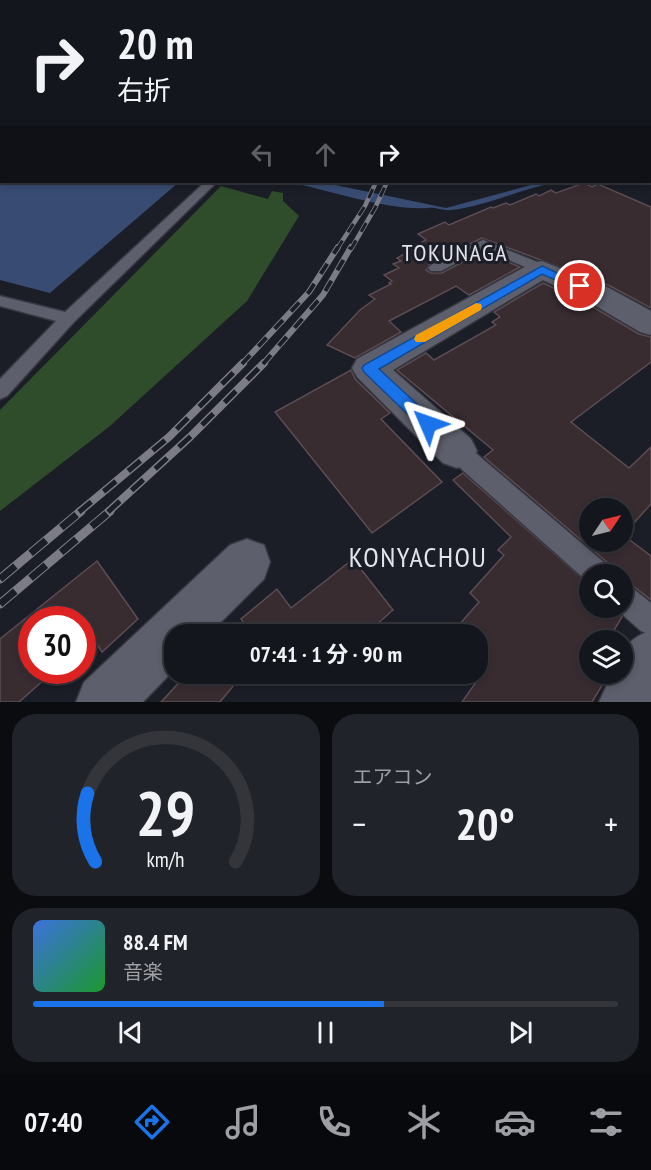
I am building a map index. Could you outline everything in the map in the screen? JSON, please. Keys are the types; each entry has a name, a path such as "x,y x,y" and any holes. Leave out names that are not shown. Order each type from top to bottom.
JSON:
{"street":[{"path":"457,451 369,368 542,269 599,295 651,324"},
{"path":"104,702 247,562"},
{"path":"627,702 651,657"}],"lane":[{"path":"0,391 68,318 210,183"},
{"path":"436,268 483,244 542,269"},
{"path":"0,301 68,318"},
{"path":"457,451 587,564"},
{"path":"633,605 651,621"}],"green space":[{"path":"221,186 268,199 272,191 283,193 283,201 299,216 247,301 110,426 0,511 0,410"}],"water":[{"path":"0,183 178,183 50,293 0,280"},
{"path":"293,183 326,183 446,208 538,183 556,183 478,205 448,210 377,203"}],"building":[{"path":"584,183 592,187 598,184 651,207 651,308 610,286 482,238 430,263 426,270 431,273 442,273 483,251 520,267 469,295 456,286 389,321 401,332 355,358 327,345 360,310 375,299 369,295 391,284 389,283 392,281 384,275 399,268 393,264 401,261 397,258 406,253 404,252 426,240 418,234 445,222 449,225 491,207 506,203 510,205 536,194 539,196 551,190 556,193"},
{"path":"543,283 588,304 639,334 651,337 651,362 571,422 629,468 651,447 651,504 633,524 633,498 579,498 579,538 484,457 493,450 397,370 426,353 434,360 496,325 492,322 500,317 494,312"},
{"path":"351,370 355,379 390,413 381,419 442,482 372,533 275,412"},
{"path":"463,473 579,575 579,618 621,618 614,630 579,630 579,684 603,684 592,702 462,702 475,684 488,684 488,624 460,624 479,602 470,593 504,555 498,550 511,537 453,480"},
{"path":"633,542 651,556 651,600 633,586 633,564 608,563 595,552 633,552"},
{"path":"353,559 393,610 377,624 244,624 241,619 277,589 291,608"},
{"path":"97,561 138,619 102,652 96,642 96,606 41,606"},
{"path":"18,625 18,684 39,684 19,702 0,702 0,639"},
{"path":"178,684 235,684 220,702 161,702"}],"railway":[{"path":"337,249 365,206 376,183"},
{"path":"351,249 387,183"},
{"path":"242,364 309,292 338,247"},
{"path":"263,364 323,295 351,247"},
{"path":"79,512 169,437 242,364"},
{"path":"108,512 190,437 263,364"},
{"path":"0,579 81,511"},
{"path":"0,604 110,511"}],"slow traffic":[{"path":"420,339 476,307"}],"district":[{"name":"TOKUNAGA","path":"455,253"},
{"name":"KONYACHOU","path":"418,557"}],"route":[{"path":"428,424 369,368 542,269 580,286"}]}
